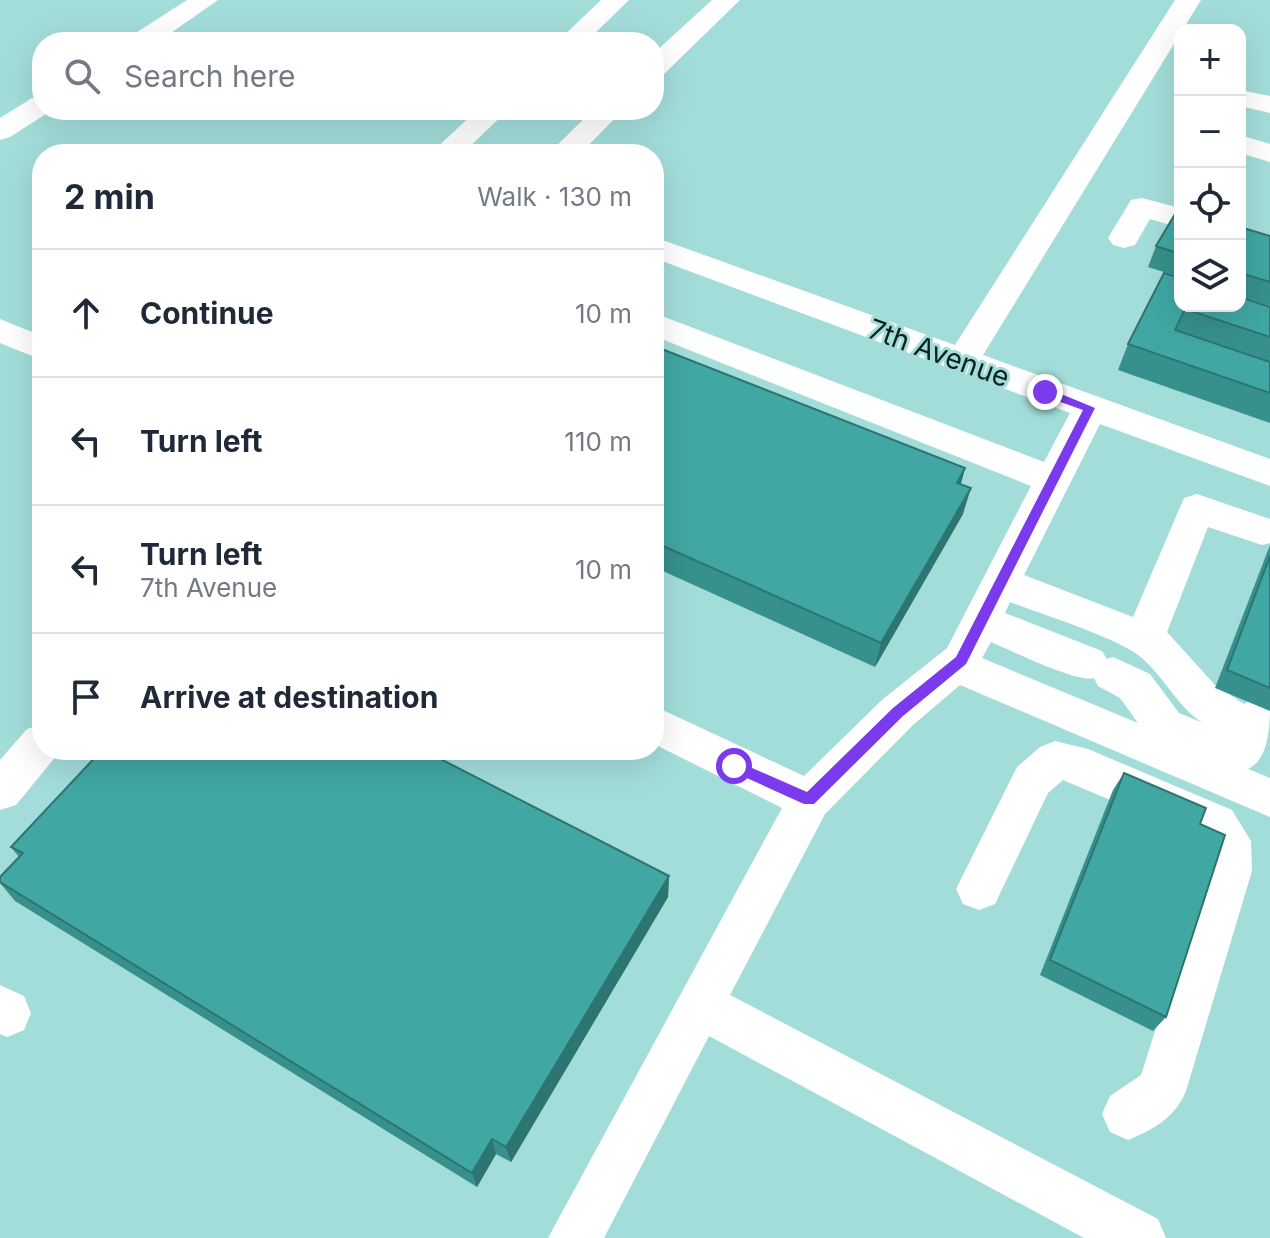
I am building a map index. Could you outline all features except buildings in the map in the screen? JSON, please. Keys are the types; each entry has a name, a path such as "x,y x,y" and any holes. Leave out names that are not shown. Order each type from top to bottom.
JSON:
{"street":[{"path":"155,32 205,0"},
{"path":"581,32 616,0"},
{"path":"664,59 727,0"},
{"path":"962,362 1188,0"},
{"path":"1246,99 1270,105"},
{"path":"0,131 32,110"},
{"path":"456,144 483,120"},
{"path":"573,144 599,120"},
{"path":"1246,146 1270,153"},
{"path":"1124,238 1142,207 1174,216"},
{"name":"7th Avenue","path":"664,251 1270,473"},
{"path":"664,328 1053,480"},
{"path":"0,330 32,344"},
{"path":"575,1238 809,800 898,712 956,665 1090,408"},
{"path":"1144,638 1197,508 1262,531"},
{"path":"981,621 1135,686 1164,726 1228,753 1240,753 1247,746 1257,721 1218,711 1201,699 1161,648 1144,638 1001,582"},
{"path":"956,665 1270,798"},
{"path":"664,729 809,800"},
{"path":"0,791 32,754"},
{"path":"979,889 1032,780 1055,760 1073,762 1216,824 1228,841 1229,871 1161,1091 1128,1114"},
{"path":"699,1005 1139,1238"}],"route":[{"path":"734,766 809,800 898,712 961,660 1090,408 1045,392"}]}
